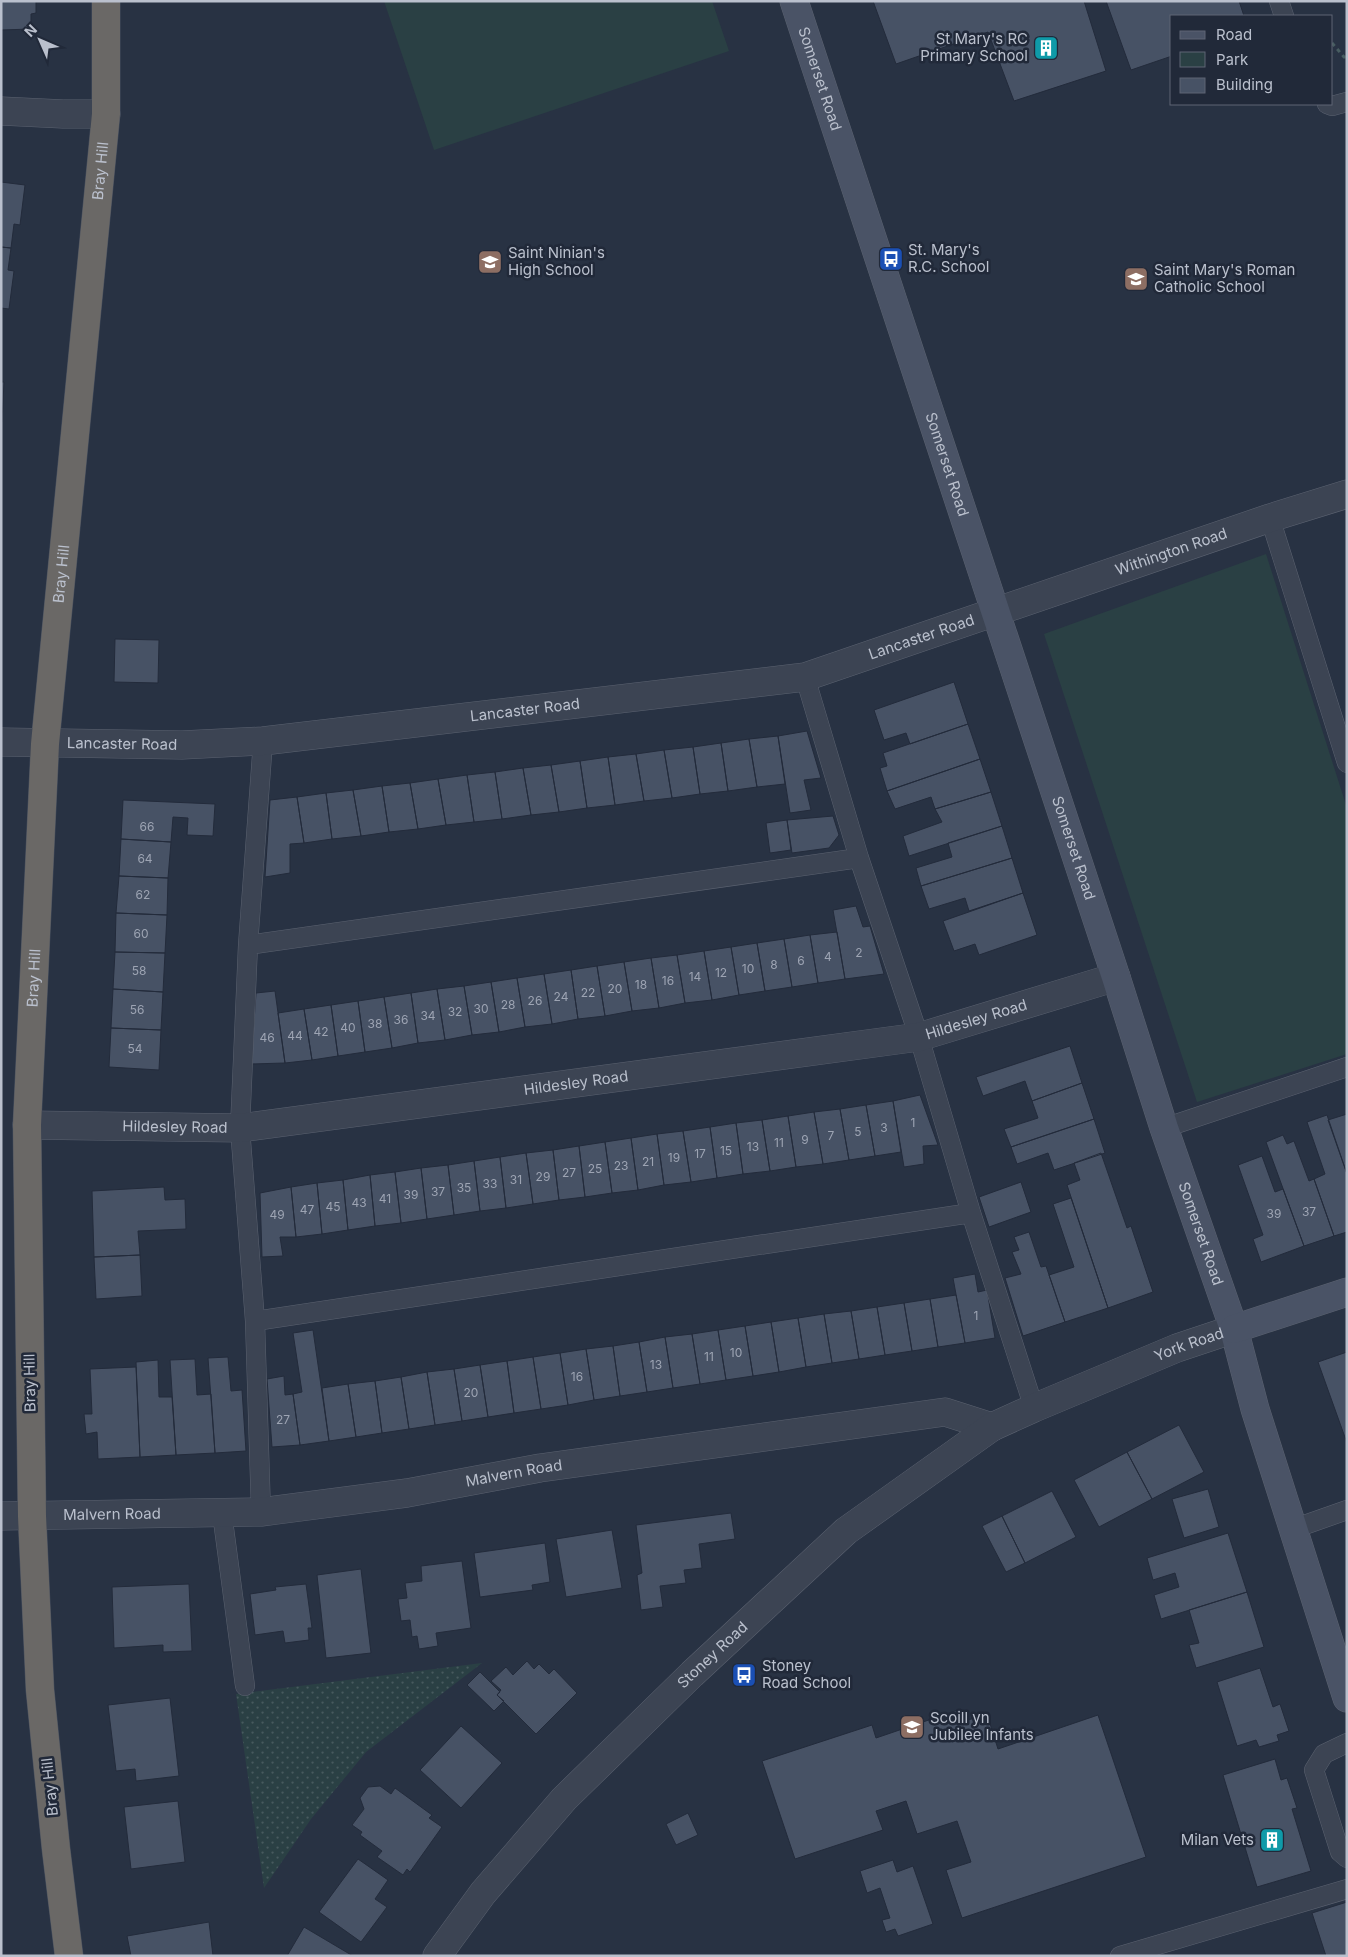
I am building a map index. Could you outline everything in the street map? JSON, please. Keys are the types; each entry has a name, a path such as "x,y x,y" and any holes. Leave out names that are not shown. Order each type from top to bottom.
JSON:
{"highway":[{"name":"Bray Hill","path":"69,1956 40,1690 32,1516 27,1125 45,744 106,114 106,1"}],"main road":[{"name":"Somerset Road","path":"794,1 1164,1128 1234,1329 1255,1409 1347,1698"},
{"name":"York Road","path":"1234,1329 1347,1292"}],"street":[{"path":"1,111 106,114"},
{"name":"Withington Road","path":"996,612 1270,518 1347,494"},
{"name":"Lancaster Road","path":"1,742 182,745 263,741 805,677 996,612"},
{"name":"Hildesley Road","path":"27,1125 240,1128 919,1037 1116,977"},
{"name":"York Road","path":"1034,1408 1177,1348 1234,1329"},
{"name":"Stoney Road","path":"436,1956 483,1892 564,1798 692,1674 846,1531 992,1427 1034,1408"},
{"name":"Malvern Road","path":"1,1516 262,1512 408,1493 540,1468 945,1412 992,1427"}],"lane":[{"path":"1279,1 1284,15"},
{"path":"1330,105 1347,102"},
{"path":"1270,518 1347,763"},
{"path":"805,677 859,858 919,1037 971,1213 1034,1408"},
{"path":"262,1512 255,1321 240,1128 248,945 263,741"},
{"path":"248,945 859,858"},
{"path":"1164,1128 1347,1067"},
{"path":"255,1321 971,1213"},
{"path":"1293,1529 1347,1510"},
{"path":"222,1513 244,1686"},
{"path":"1347,1743 1324,1754 1314,1770 1340,1852 1347,1858"},
{"path":"1120,1956 1347,1889"}],"path":[{"path":"1333,44 1344,57 1347,57"}],"green space":[{"path":"384,1 712,1 729,51 434,150"},
{"path":"1266,554 1347,808 1347,1054 1197,1102 1044,634"},
{"path":"482,1663 366,1752 311,1819 264,1888 236,1694"}],"building":[{"path":"1,1 36,1 36,13 31,14 31,29 1,30"},
{"name":"St Mary's RC Primary School","path":"873,1 1084,1 1106,71 1014,101 988,32 896,64"},
{"path":"1106,1 1239,1 1244,15 1170,15 1170,57 1131,70"},
{"path":"1,182 25,185 20,225 14,224 11,248 1,247"},
{"path":"1,247 11,248 8,270 14,271 9,309 1,308"},
{"path":"1,382 4,382 2,422 1,422"},
{"path":"115,639 159,640 158,683 114,682"},
{"path":"954,682 968,724 910,744 906,733 884,740 874,710"},
{"path":"968,724 980,759 887,791 880,768 887,766 883,753"},
{"path":"807,731 821,778 804,780 811,810 790,813 778,736"},
{"path":"778,736 785,784 757,787 749,739"},
{"path":"749,739 757,787 728,791 721,743"},
{"path":"721,743 728,791 700,794 693,747"},
{"path":"693,747 700,794 672,798 664,750"},
{"path":"664,750 672,798 644,801 636,754"},
{"path":"636,754 644,801 615,805 608,757"},
{"path":"608,757 615,805 587,808 580,761"},
{"path":"980,759 991,792 935,809 931,797 895,809 887,791"},
{"path":"580,761 587,808 559,812 551,765"},
{"path":"551,765 559,812 531,815 523,768"},
{"path":"523,768 531,815 502,819 495,772"},
{"path":"495,772 502,819 474,822 467,775"},
{"path":"467,775 474,822 446,825 438,779"},
{"path":"438,779 446,825 418,829 410,783"},
{"path":"410,783 418,829 389,832 382,786"},
{"path":"382,786 389,832 361,836 353,790"},
{"path":"353,790 361,836 332,839 326,793"},
{"path":"991,792 1002,826 909,856 903,836 942,822 935,809"},
{"path":"326,793 332,839 304,843 297,797"},
{"path":"297,797 304,843 290,844 290,873 265,877 270,800"},
{"path":"123,800 215,804 213,836 187,835 188,818 173,817 171,842 121,839"},
{"path":"833,816 839,835 829,848 792,853 787,820"},
{"path":"787,820 791,850 770,853 766,823"},
{"path":"1002,826 1012,858 921,886 916,868 952,857 948,843"},
{"path":"121,839 171,842 168,878 119,876"},
{"path":"1012,858 1023,893 969,911 965,898 929,909 921,886"},
{"path":"119,876 168,878 167,915 116,913"},
{"path":"1023,893 1037,935 979,955 975,944 954,951 943,921"},
{"path":"856,906 863,927 870,926 884,974 845,979 833,910"},
{"path":"116,913 167,915 165,953 115,952"},
{"path":"837,932 845,979 818,983 810,935"},
{"path":"810,935 818,983 792,987 784,939"},
{"path":"784,939 792,987 765,991 757,943"},
{"path":"757,943 765,991 739,995 731,947"},
{"path":"731,947 739,995 712,1000 704,951"},
{"path":"704,951 712,1000 685,1003 677,955"},
{"path":"115,952 165,953 163,992 113,989"},
{"path":"677,955 685,1003 659,1008 651,958"},
{"path":"651,958 659,1008 632,1011 624,962"},
{"path":"624,962 632,1011 605,1016 597,966"},
{"path":"597,966 605,1016 578,1019 571,970"},
{"path":"571,970 578,1019 552,1024 544,974"},
{"path":"544,974 552,1024 525,1027 517,978"},
{"path":"517,978 525,1027 499,1032 491,982"},
{"path":"491,982 499,1032 472,1035 464,986"},
{"path":"464,986 472,1035 445,1040 437,989"},
{"path":"113,989 163,992 161,1030 111,1028"},
{"path":"437,989 445,1040 418,1043 411,993"},
{"path":"275,991 285,1063 251,1064 256,993"},
{"path":"411,993 418,1043 392,1048 384,997"},
{"path":"384,997 392,1048 365,1052 358,1001"},
{"path":"358,1001 365,1052 338,1056 331,1005"},
{"path":"331,1005 338,1056 312,1060 304,1009"},
{"path":"304,1009 312,1060 285,1063 278,1013"},
{"path":"111,1028 161,1030 159,1070 109,1067"},
{"path":"1070,1046 1082,1083 1032,1101 1025,1081 983,1096 976,1077"},
{"path":"1082,1083 1094,1119 1011,1147 1004,1129 1038,1118 1032,1101"},
{"path":"920,1095 938,1145 923,1146 924,1164 904,1167 893,1101"},
{"path":"893,1101 901,1152 875,1156 866,1105"},
{"path":"866,1105 875,1156 849,1160 840,1109"},
{"path":"840,1109 849,1160 823,1164 814,1112"},
{"path":"814,1112 823,1164 796,1167 788,1116"},
{"path":"1347,1114 1347,1174 1328,1120"},
{"path":"1327,1115 1347,1174 1347,1232 1334,1236 1314,1179 1325,1174 1307,1122"},
{"path":"788,1116 796,1167 770,1171 762,1120"},
{"path":"1094,1119 1105,1153 1054,1170 1048,1153 1017,1164 1011,1147"},
{"path":"762,1120 770,1171 743,1174 736,1123"},
{"path":"736,1123 743,1174 717,1178 710,1127"},
{"path":"710,1127 717,1178 691,1182 683,1131"},
{"path":"683,1131 691,1182 664,1185 657,1134"},
{"path":"657,1134 664,1185 638,1190 631,1138"},
{"path":"1283,1135 1287,1144 1294,1141 1309,1181 1314,1179 1334,1236 1304,1246 1266,1142"},
{"path":"631,1138 638,1190 612,1193 605,1142"},
{"path":"605,1142 612,1193 585,1197 579,1146"},
{"path":"579,1146 585,1197 559,1200 553,1150"},
{"path":"553,1150 559,1200 533,1204 526,1153"},
{"path":"526,1153 533,1204 506,1208 500,1157"},
{"path":"1101,1153 1127,1228 1131,1226 1153,1292 1108,1308 1067,1185 1080,1180 1074,1163"},
{"path":"1262,1156 1275,1192 1283,1189 1304,1246 1261,1262 1253,1239 1263,1235 1238,1165"},
{"path":"500,1157 506,1208 480,1211 474,1161"},
{"path":"474,1161 480,1211 454,1215 448,1165"},
{"path":"448,1165 454,1215 427,1219 421,1168"},
{"path":"421,1168 427,1219 401,1223 395,1172"},
{"path":"395,1172 401,1223 375,1226 370,1175"},
{"path":"370,1175 375,1226 348,1230 343,1180"},
{"path":"343,1180 348,1230 322,1234 317,1183"},
{"path":"1021,1182 1031,1212 989,1227 979,1197"},
{"path":"317,1183 322,1234 296,1237 291,1187"},
{"path":"164,1187 165,1200 185,1199 186,1229 138,1231 140,1255 94,1257 92,1191"},
{"path":"291,1187 296,1237 280,1237 283,1256 262,1257 260,1193"},
{"path":"1071,1198 1108,1308 1065,1322 1049,1275 1074,1267 1053,1204"},
{"path":"1029,1232 1041,1267 1046,1266 1065,1322 1023,1336 1005,1278 1021,1274 1012,1252 1019,1250 1014,1237"},
{"path":"140,1255 142,1296 96,1299 94,1257"},
{"path":"975,1274 978,1292 987,1290 995,1338 965,1343 953,1278"},
{"path":"956,1295 965,1343 938,1347 930,1299"},
{"path":"930,1299 938,1347 912,1351 904,1303"},
{"path":"904,1303 912,1351 885,1355 877,1307"},
{"path":"877,1307 885,1355 859,1359 851,1311"},
{"path":"851,1311 859,1359 832,1363 824,1314"},
{"path":"824,1314 832,1363 806,1367 798,1318"},
{"path":"798,1318 806,1367 779,1372 771,1322"},
{"path":"771,1322 779,1372 753,1376 745,1326"},
{"path":"745,1326 753,1376 726,1380 718,1330"},
{"path":"313,1330 329,1441 300,1445 293,1394 302,1392 293,1333"},
{"path":"718,1330 726,1380 700,1384 692,1334"},
{"path":"692,1334 700,1384 673,1388 665,1337"},
{"path":"665,1337 673,1388 647,1392 639,1342"},
{"path":"639,1342 647,1392 620,1396 613,1346"},
{"path":"613,1346 620,1396 594,1400 586,1349"},
{"path":"586,1349 594,1400 568,1405 560,1353"},
{"path":"1347,1352 1347,1443 1318,1362"},
{"path":"560,1353 568,1405 541,1409 533,1357"},
{"path":"228,1357 231,1391 242,1390 246,1451 215,1453 208,1358"},
{"path":"533,1357 541,1409 514,1413 507,1361"},
{"path":"195,1359 197,1395 211,1394 215,1453 176,1455 170,1360"},
{"path":"158,1360 159,1397 172,1397 176,1455 140,1457 136,1362"},
{"path":"507,1361 514,1413 488,1417 480,1365"},
{"path":"480,1365 488,1417 462,1421 454,1369"},
{"path":"136,1367 140,1457 98,1459 97,1432 86,1434 84,1414 92,1414 90,1369"},
{"path":"454,1369 462,1421 435,1425 427,1372"},
{"path":"427,1372 435,1425 409,1429 401,1377"},
{"path":"284,1376 285,1395 293,1394 300,1445 272,1447 267,1379"},
{"path":"401,1377 409,1429 382,1433 375,1381"},
{"path":"375,1381 382,1433 356,1437 348,1384"},
{"path":"348,1384 356,1437 329,1441 322,1388"},
{"path":"1179,1425 1204,1472 1152,1499 1127,1452"},
{"path":"1127,1452 1152,1499 1099,1527 1074,1480"},
{"path":"1208,1489 1219,1527 1184,1538 1172,1499"},
{"path":"1052,1491 1076,1537 1025,1563 1002,1516"},
{"path":"731,1513 735,1539 699,1544 702,1568 684,1570 686,1583 660,1586 663,1607 641,1610 637,1575 642,1573 636,1525"},
{"path":"1002,1516 1025,1563 1006,1572 982,1526"},
{"path":"612,1530 622,1588 566,1597 556,1539"},
{"path":"1228,1533 1247,1592 1161,1619 1154,1595 1179,1587 1175,1573 1153,1580 1147,1558"},
{"path":"545,1543 550,1582 532,1585 533,1590 480,1597 474,1553"},
{"path":"462,1561 471,1628 436,1633 438,1646 419,1649 417,1636 412,1637 410,1620 401,1621 398,1599 407,1598 405,1583 422,1581 421,1566"},
{"path":"361,1569 371,1653 326,1658 317,1575"},
{"path":"189,1584 192,1651 163,1652 163,1645 114,1648 112,1587"},
{"path":"306,1584 312,1628 308,1628 309,1640 285,1643 283,1631 255,1635 250,1594 276,1590 275,1587"},
{"path":"1247,1592 1264,1647 1196,1668 1189,1645 1199,1643 1189,1610"},
{"path":"527,1661 534,1669 539,1664 549,1674 554,1669 577,1693 536,1734 497,1695 501,1690 491,1681 506,1667 513,1675"},
{"path":"1260,1668 1273,1707 1280,1704 1289,1731 1277,1735 1279,1741 1259,1747 1256,1740 1237,1746 1217,1682"},
{"path":"480,1672 500,1692 497,1695 504,1701 494,1711 467,1685"},
{"path":"170,1698 179,1776 136,1781 135,1769 116,1771 108,1705"},
{"path":"961,1709 965,1721 987,1714 998,1749 1098,1715 1146,1857 962,1918 946,1870 971,1862 957,1821 917,1834 906,1801 876,1811 883,1830 795,1859 762,1761 872,1725 876,1738"},
{"path":"461,1726 502,1763 461,1808 420,1770"},
{"name":"Milan Vets","path":"1275,1759 1281,1780 1287,1778 1297,1808 1292,1809 1311,1871 1257,1887 1223,1775"},
{"path":"380,1786 391,1794 395,1788 432,1815 429,1818 442,1827 410,1872 407,1869 403,1875 377,1857 382,1851 360,1835 362,1832 352,1825 364,1809 360,1798 368,1787"},
{"path":"178,1801 185,1862 131,1869 124,1807"},
{"path":"688,1813 698,1835 676,1845 666,1824"},
{"path":"358,1859 388,1880 375,1899 387,1907 361,1942 319,1912"},
{"path":"893,1860 897,1872 913,1866 933,1924 898,1936 895,1929 886,1932 882,1920 890,1918 880,1888 867,1893 860,1871"},
{"path":"1347,1902 1347,1956 1326,1956 1312,1913"},
{"path":"209,1922 213,1956 131,1956 127,1936"},
{"path":"304,1927 353,1956 287,1956"}],"place":[{"name":"St Mary's RC Primary School","path":"1046,48"},
{"name":"St. Mary's R.C. School","path":"891,259"},
{"name":"Saint Ninian's High School","path":"490,262"},
{"name":"Saint Mary's Roman Catholic School","path":"1136,279"},
{"name":"Stoney Road School","path":"744,1675"},
{"name":"Scoill yn Jubilee Infants","path":"912,1727"},
{"name":"Milan Vets","path":"1272,1840"}]}
